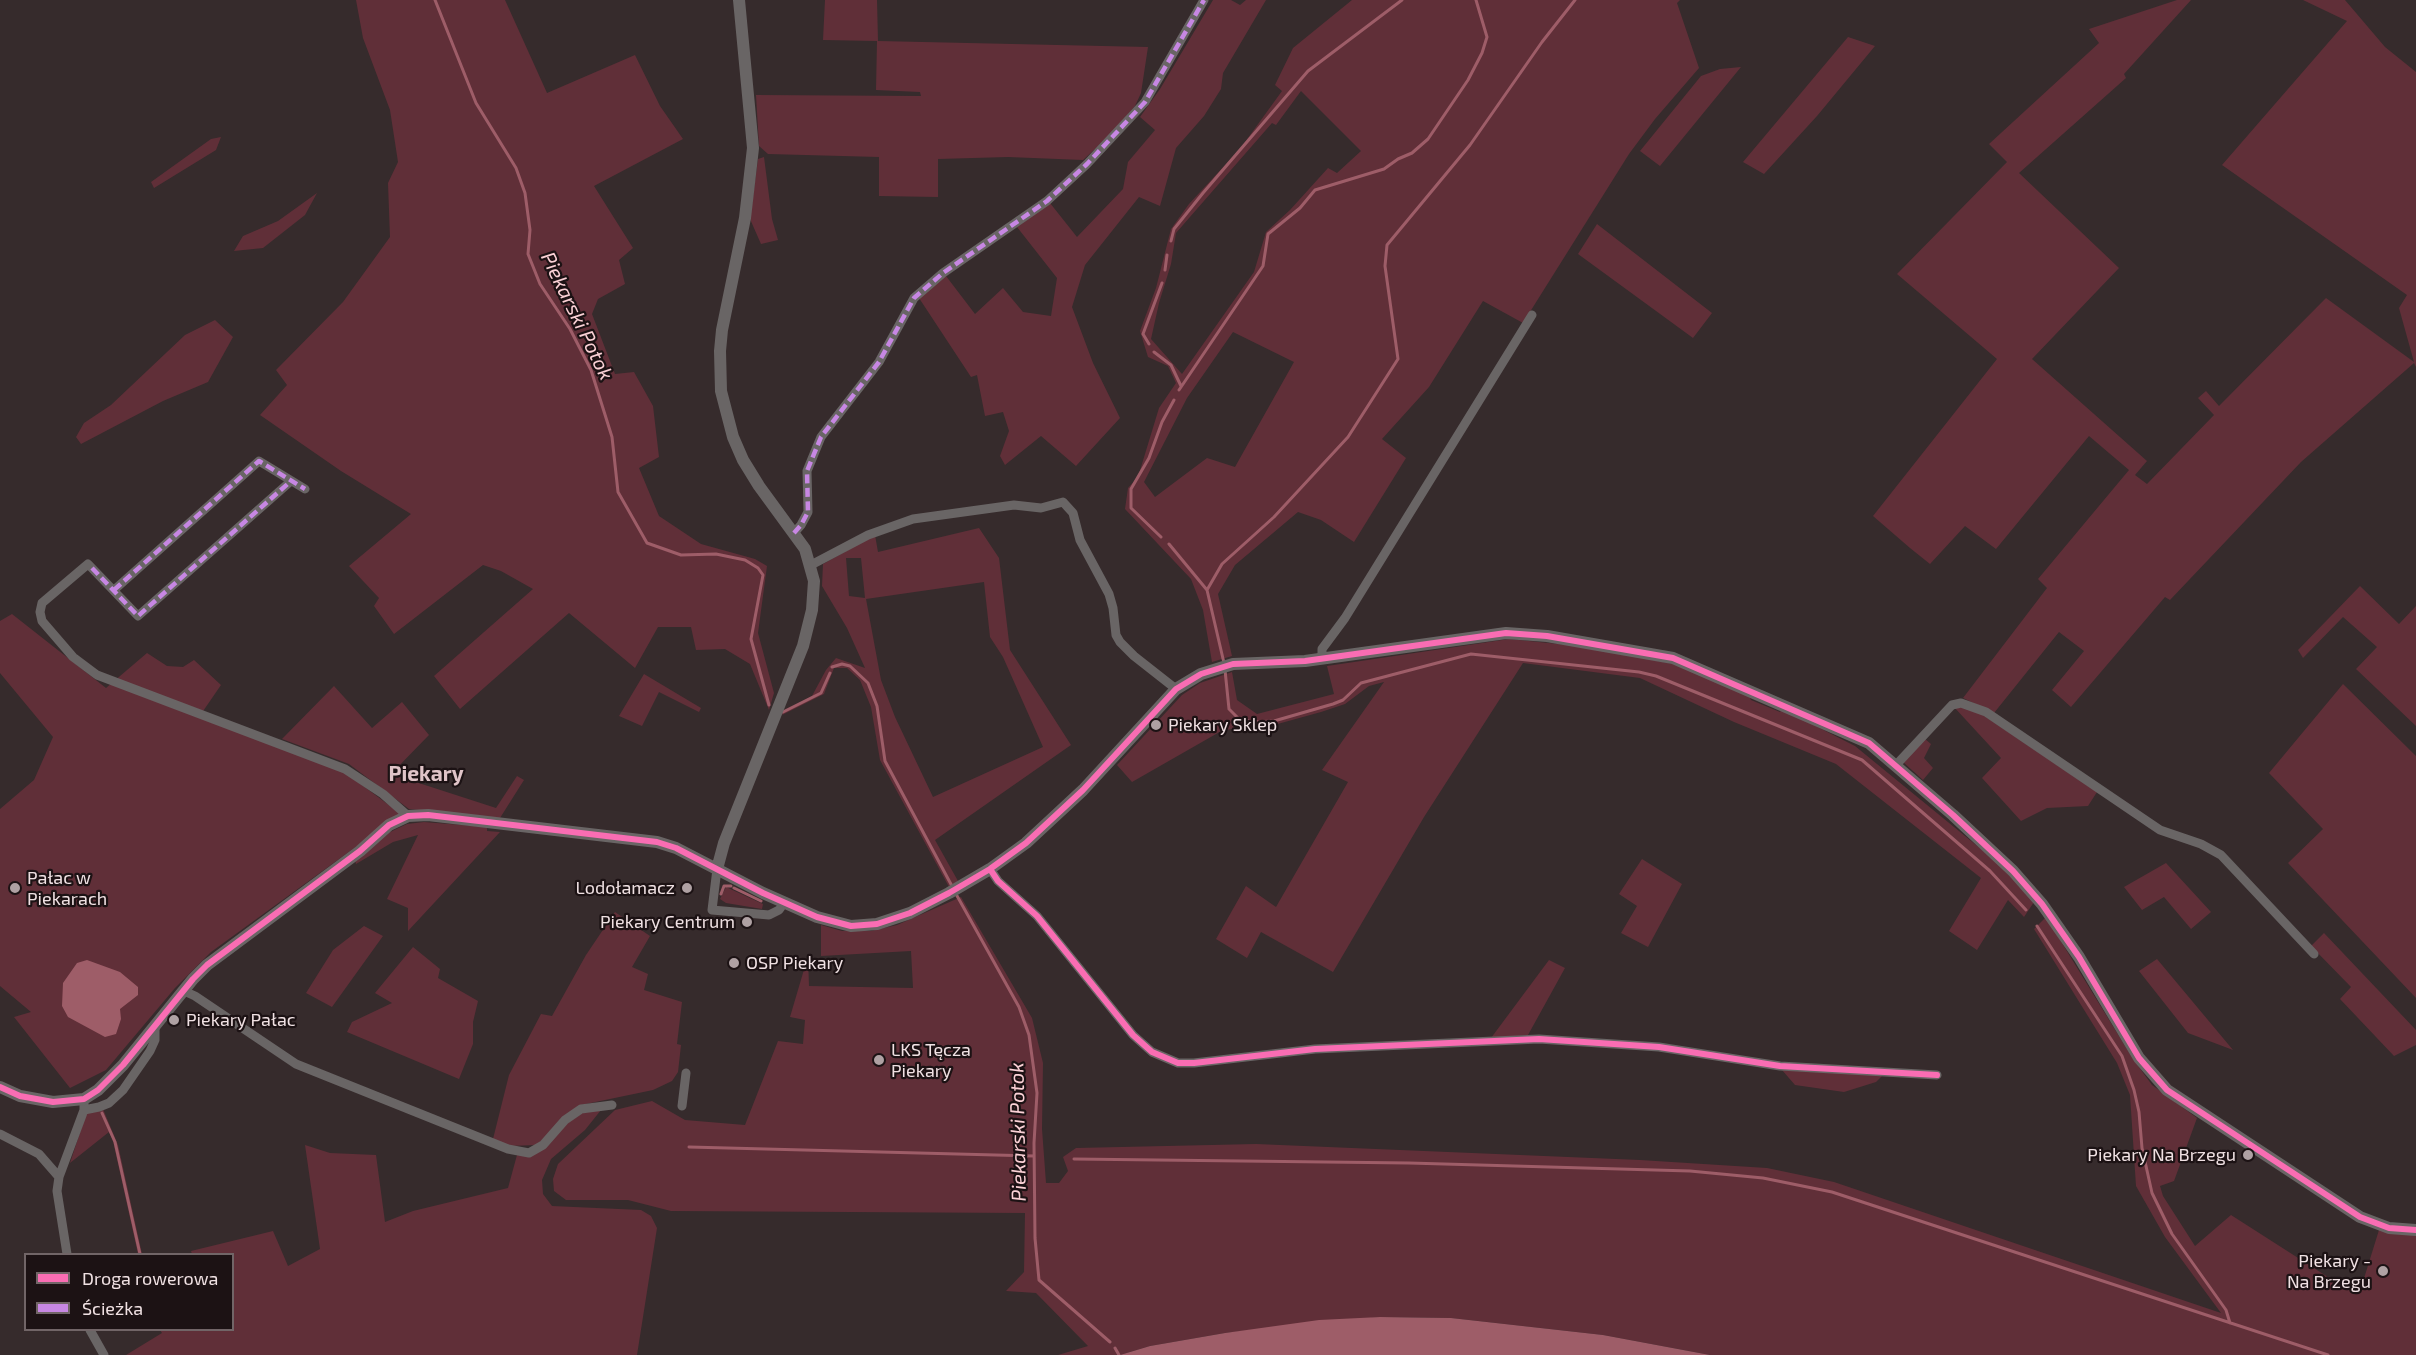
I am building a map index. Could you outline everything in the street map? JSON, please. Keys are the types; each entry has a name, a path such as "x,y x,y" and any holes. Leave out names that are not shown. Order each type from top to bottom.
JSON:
{"street":[{"path":"739,0 753,147 745,218 722,330 721,391 733,437 743,460 805,549 812,565 814,581 812,610 803,646 722,848 712,910 769,915 779,910 784,903"},
{"path":"794,533 808,512 807,471 821,437 879,362 914,297 943,273 1047,201 1087,164 1145,102 1204,0"},
{"path":"1322,659 1322,649 1345,618 1532,315"},
{"path":"114,590 259,461 305,489"},
{"path":"291,481 138,616 88,564 42,603 40,612 42,621 73,657 97,675 345,769 382,794 408,816"},
{"path":"812,565 868,535 913,519 1014,505 1041,508 1064,502 1073,513 1080,540 1109,594 1116,635 1120,642 1176,689"},
{"path":"67,1253 57,1191 59,1178 84,1104 108,1081 196,976 227,949 345,862 389,825 408,816 428,815 642,839 676,848 784,903 835,923 867,926 899,918 949,893 990,869 1026,843 1065,808 1176,689 1188,680 1213,669 1233,664 1322,659 1506,633 1547,636 1616,646 1674,658 1869,743 2013,872 2042,904 2079,957 2139,1058 2167,1090 2360,1217 2389,1228 2416,1230"},
{"path":"1896,765 1952,705 1961,703 1978,708 2160,830 2201,844 2222,855 2314,954"},
{"path":"990,869 998,881 1037,916 1133,1035 1152,1052 1178,1063 1194,1064 1316,1049 1539,1039 1659,1047 1780,1066 1937,1075"},
{"path":"184,991 195,996 296,1064 508,1149 529,1153 543,1145 565,1120 581,1109 612,1105"},
{"path":"682,1106 686,1073"},
{"path":"0,1087 39,1101 72,1101 84,1104"},
{"path":"0,1134 39,1154 59,1178"},
{"path":"91,1331 104,1355"}],"shaded area":[{"path":"356,0 505,0 547,93 635,55 660,106 683,139 594,186 633,248 619,260 625,284 598,299 592,314 615,374 634,372 653,406 659,457 639,468 659,516 701,544 755,559 767,566 758,633 774,693 769,710 750,664 725,649 696,650 691,627 658,627 635,668 569,613 460,709 434,676 533,589 501,571 483,565 394,634 374,606 379,598 349,566 411,514 341,471 260,415 287,385 276,370 343,302 390,237 388,183 398,162 390,110 363,38"},
{"path":"825,0 877,0 878,41 1148,47 1141,93 1135,106 1107,138 1083,160 1008,157 938,159 938,197 879,196 879,157 768,154 759,146 756,95 921,96 920,92 876,90 877,41 823,40"},
{"path":"1213,0 1231,0 1240,5 1246,0 1266,0 1223,73 1221,89 1204,116 1176,148 1160,206 1139,197 1085,265 1072,307 1093,363 1120,418 1076,466 1041,436 1005,465 1000,456 1009,431 1003,412 985,416 977,375 971,377 919,298 946,276 975,314 1003,288 1023,312 1051,316 1057,278 1017,227 1050,203 1077,237 1123,189 1128,162 1155,130 1140,117 1160,89"},
{"path":"1352,0 1680,0 1677,3 1699,68 1655,119 1629,154 1523,323 1483,301 1429,387 1382,439 1406,458 1354,542 1321,520 1298,512 1235,565 1218,594 1232,656 1212,662 1203,610 1191,579 1125,509 1128,488 1138,477 1159,408 1176,383 1168,366 1148,357 1140,331 1156,288 1171,229 1189,204 1240,149 1282,91 1275,85 1293,48","holes":["1301,91 1361,151 1337,173 1328,168 1290,210 1266,232 1254,272 1182,374 1151,339 1171,264 1176,233 1272,123 1276,125","1233,332 1294,362 1235,467 1207,458 1155,497 1144,482 1187,398"]},
{"path":"2177,0 2191,0 2124,74 2126,78 2019,173 2119,268 2032,359 2147,461 2135,475 2147,484 2214,415 2198,398 2206,391 2219,406 2326,298 2414,362 2399,308 2407,295 2222,165 2347,21 2303,0 2345,0 2385,47 2416,72 2416,367 2414,363 2301,462 2170,600 2165,597 2071,707 2052,690 2084,651 2059,632 1994,713 1963,698 2047,588 2038,579 2129,470 2089,436 1996,549 1965,526 1930,564 1910,548 1873,516 1997,359 1897,274 2007,162 1989,144 2099,43 2089,29"},
{"path":"1848,37 1875,46 1817,116 1764,174 1743,162"},
{"path":"1741,67 1660,166 1640,151 1701,76 1720,69"},
{"path":"221,137 216,150 154,188 151,182 211,139"},
{"path":"764,157 772,219 778,240 761,244 750,219 758,159"},
{"path":"317,193 305,215 263,248 234,251 243,236 278,221"},
{"path":"1597,224 1712,313 1693,338 1578,254"},
{"path":"215,320 233,337 208,382 163,401 81,444 76,437 84,423 111,405 185,335"},
{"path":"979,528 999,558 1010,650 1071,745 935,840 958,881 949,887 880,760 871,707 860,680 847,668 834,668 824,694 782,715 784,711 812,696 826,670 836,658 865,668 847,628 822,586 823,564 875,535 878,552","holes":["846,558 861,558 865,598 849,596","984,582 990,637 1003,657 1043,747 933,797 895,717 881,680 866,599"]},
{"path":"2360,586 2399,624 2416,606 2416,726 2356,669 2377,647 2343,617 2303,658 2298,650"},
{"path":"12,614 106,688 147,653 167,666 183,667 194,660 221,685 199,717 343,771 401,814 211,952 175,988 106,1070 70,1088 14,1017 31,1012 0,986 0,809 34,780 53,737 0,673 0,621"},
{"path":"1509,639 1598,648 1677,665 1749,696 1751,700 1780,712 1782,709 1855,746 1998,863 2034,902 2024,917 2008,900 1977,950 1949,931 1981,878 1836,764 1734,722 1640,678 1523,663 1424,817 1333,972 1261,932 1247,958 1216,939 1246,886 1276,907 1348,782 1322,770 1384,682 1369,686 1345,704 1321,712 1274,725 1223,730 1132,782 1117,765 1182,695 1200,683 1232,672 1237,700 1257,714 1334,694 1327,666"},
{"path":"644,674 701,708 699,712 659,692 642,726 619,716"},
{"path":"2343,684 2416,756 2416,998 2288,863 2323,829 2269,773"},
{"path":"334,686 372,728 402,702 429,735 391,774 496,808 517,776 524,780 500,818 409,809 349,764 282,739"},
{"path":"1954,707 1967,707 1983,715 2097,792 2088,806 2047,808 2021,821 1982,778 2001,758"},
{"path":"1925,739 1931,744 1924,758 1933,768 1923,780 1903,762"},
{"path":"424,822 487,827 487,831 500,832 408,931 408,908 387,899 418,835 393,842 356,864 355,860 388,833 407,824"},
{"path":"1642,859 1682,884 1648,947 1621,933 1637,906 1619,894"},
{"path":"2166,863 2211,912 2191,929 2164,897 2142,910 2124,887"},
{"path":"726,887 763,904 762,909 726,903 720,899"},
{"path":"961,897 1032,1018 1043,1063 1042,1129 1046,1183 1059,1183 1068,1171 1063,1157 1076,1148 1256,1144 1640,1160 1767,1168 1834,1182 2221,1313 2165,1237 2136,1186 2130,1095 2117,1063 2034,929 2046,917 2133,1059 2152,1085 2197,1118 2174,1181 2160,1186 2163,1196 2195,1246 2231,1215 2331,1279 2361,1288 2379,1230 2416,1234 2416,1355 1710,1355 1603,1335 1451,1318 1380,1317 1225,1333 1150,1346 1120,1355 1058,1355 1088,1346 1036,1293 1006,1291 1024,1272 1025,1213 671,1211 628,1200 566,1200 554,1191 553,1179 558,1164 615,1110 652,1101 685,1120 745,1125 778,1041 803,1044 805,1020 790,1017 808,956 809,986 913,988 911,951 821,956 821,925 842,931 871,931 897,925"},
{"path":"615,912 650,936 632,967 648,974 644,990 682,1002 677,1044 681,1045 678,1072 672,1081 653,1090 581,1105 537,1145 508,1146 493,1139 509,1075 541,1014 552,1016 586,955"},
{"path":"364,926 383,936 332,1007 306,993 333,950"},
{"path":"2324,933 2416,1030 2416,1045 2394,1056 2340,999 2351,987 2311,946"},
{"path":"413,947 440,969 438,978 478,1001 473,1022 473,1044 459,1079 347,1032 352,1022 392,1003 375,993"},
{"path":"2157,959 2233,1050 2188,1033 2139,971"},
{"path":"87,960 120,972 138,987 138,995 120,1009 121,1019 116,1034 105,1037 68,1017 62,1006 63,983 77,963"},
{"path":"1549,960 1565,968 1528,1035 1491,1038"},
{"path":"1782,1070 1883,1075 1876,1082 1844,1092 1795,1085"},
{"path":"103,1109 118,1145 142,1253 138,1253 113,1141 109,1132 70,1163 87,1111"},
{"path":"601,1110 585,1130 551,1159 542,1180 543,1194 552,1206 641,1210 651,1216 657,1228 637,1355 126,1355 162,1333 161,1331 234,1331 234,1253 192,1253 191,1251 273,1231 288,1266 320,1249 305,1145 330,1153 376,1155 385,1222 413,1211 508,1188 517,1155 532,1156 566,1124 585,1111"},
{"path":"1380,1317 1451,1318 1603,1335 1710,1355 1120,1355 1150,1346 1225,1333 1319,1320"}],"waterway":[{"name":"Piekarski Potok","path":"435,0 476,103 516,168 525,193 530,230 528,254 540,284 570,329 591,370 612,437 618,492 647,543 681,555 716,554 745,560 758,568 763,575 751,639 769,705"},
{"path":"1171,241 1174,229 1203,193 1308,71 1402,0"},
{"path":"1179,390 1263,266 1268,234 1300,208 1315,190 1384,169 1412,153 1428,139 1468,80 1482,53 1487,37 1476,0"},
{"path":"1207,590 1222,564 1274,517 1348,437 1398,359 1385,266 1387,245 1470,145 1542,42 1575,0"},
{"path":"1165,270 1167,255"},
{"path":"1149,344 1143,334 1162,283"},
{"path":"1154,352 1171,365 1181,386"},
{"path":"1161,537 1131,508 1131,489 1149,458 1162,422 1174,400"},
{"path":"1169,544 1207,590 1224,663"},
{"path":"1225,670 1229,709 1239,719 1254,722 1274,721 1333,704 1343,700 1361,683 1471,654 1639,672 1656,676 1862,760 1990,871 2026,910"},
{"name":"Piekarski Potok","path":"832,667 842,664 850,666 868,683 877,706 885,761 953,888"},
{"name":"Piekarski Potok","path":"783,712 821,693 830,673"},
{"path":"721,894 724,886 731,886"},
{"path":"734,888 761,901"},
{"name":"Piekarski Potok","path":"956,894 1019,1007 1029,1035 1037,1093 1034,1143 1035,1238 1039,1280 1110,1342"},
{"path":"2037,926 2122,1056 2139,1112 2142,1148 2152,1193 2172,1234 2226,1310 2230,1323"},
{"path":"102,1113 115,1142 140,1253"},
{"path":"689,1147 1034,1156"},
{"path":"1074,1159 1409,1163 1690,1171 1763,1178 1832,1192 2328,1355"},
{"name":"Piekarski Potok","path":"1115,1348 1119,1355"}],"marked path":[{"path":"794,533 808,512 807,471 821,437 879,362 914,298 943,273 1047,201 1087,164 1145,102 1204,0"},
{"path":"114,590 259,461 305,489"},
{"path":"92,568 138,616 291,481"}],"cycle path":[{"path":"0,1087 20,1096 53,1102 84,1099 98,1090 123,1065 207,965 360,851 389,825 408,816 428,815 657,842 676,848 763,893 817,917 851,926 877,924 910,913 949,893 990,869 1026,843 1083,790 1176,689 1201,674 1233,664 1305,661 1506,633 1547,636 1673,658 1869,743 1953,815 2013,871 2042,904 2079,957 2139,1058 2167,1090 2360,1217 2389,1228 2416,1230"},
{"path":"990,869 998,881 1037,916 1133,1035 1152,1052 1178,1063 1315,1049 1539,1039 1659,1047 1780,1066 1937,1075"}],"place":[{"name":"Piekary Sklep","path":"1156,725"},
{"name":"Pałac w Piekarach","path":"15,888"},
{"name":"Lodołamacz","path":"687,888"},
{"name":"Piekary Centrum","path":"747,922"},
{"name":"OSP Piekary","path":"734,963"},
{"name":"Piekary Pałac","path":"174,1020"},
{"name":"LKS Tęcza Piekary","path":"879,1060"},
{"name":"Piekary Na Brzegu","path":"2248,1155"},
{"name":"Piekary - Na Brzegu","path":"2383,1271"}],"district":[{"name":"Piekary","path":"426,774"}]}
